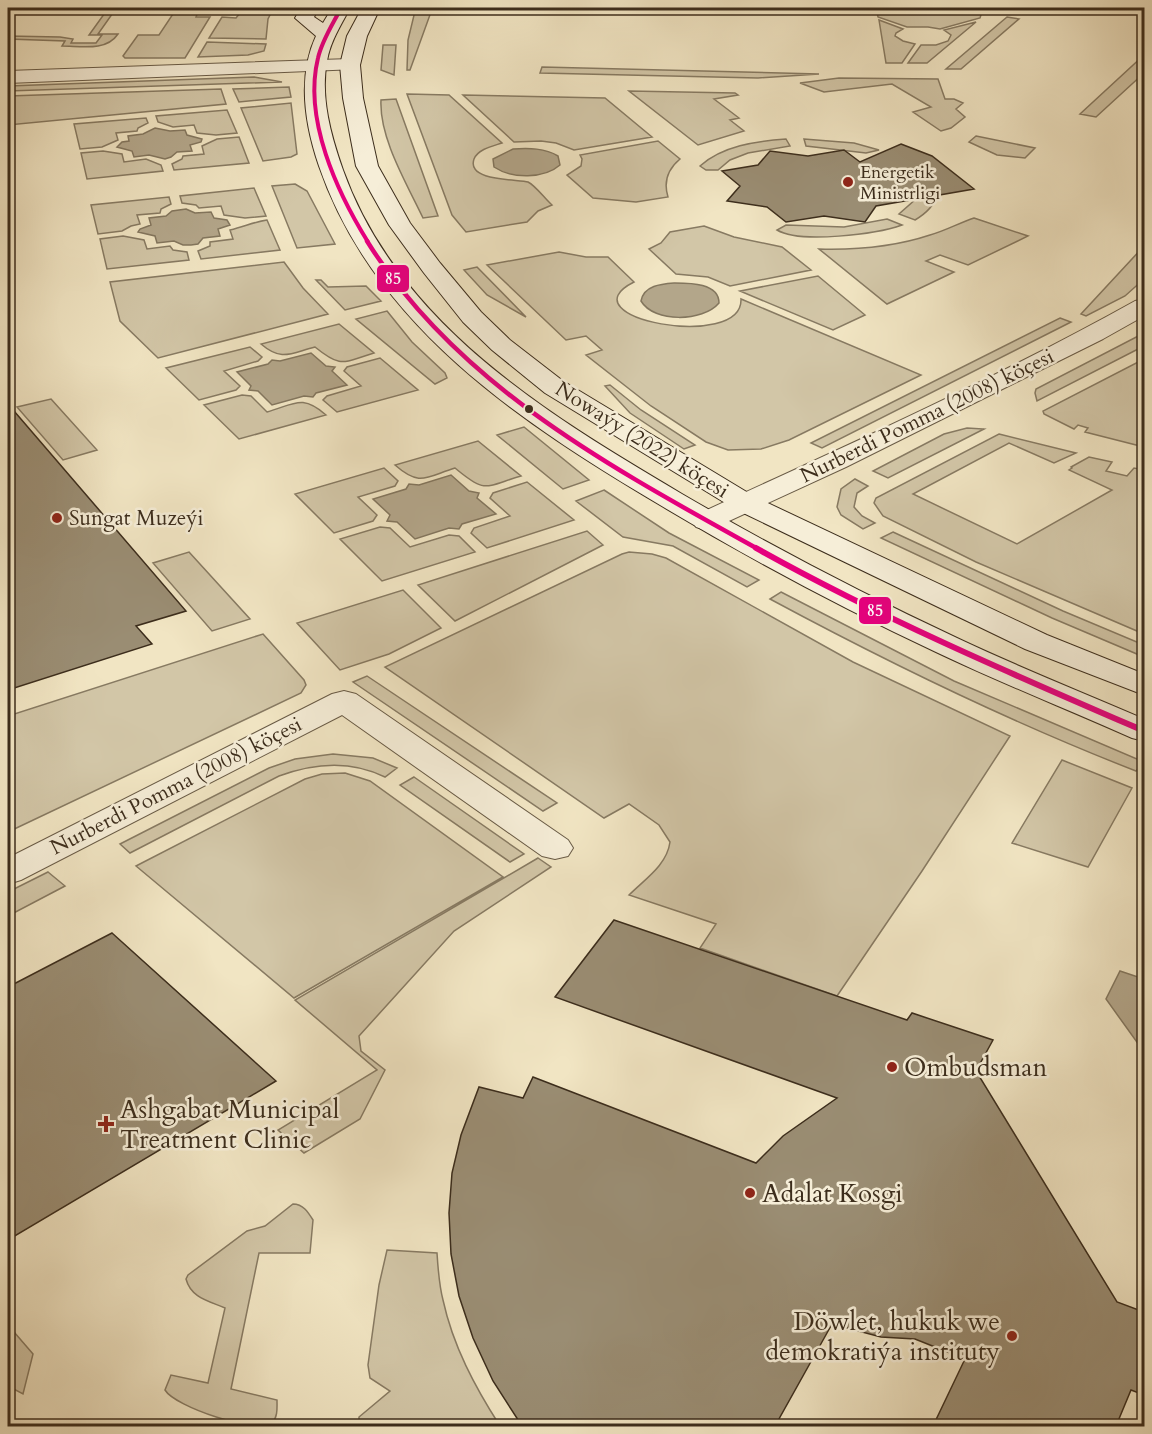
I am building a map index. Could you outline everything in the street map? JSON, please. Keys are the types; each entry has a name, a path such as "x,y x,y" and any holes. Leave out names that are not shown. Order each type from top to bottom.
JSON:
{"main road":[{"path":"310,8 303,18 327,35"},
{"name":"Nowaýy (2022) köçesi","path":"341,8 322,44 316,67 320,136 329,168 362,231 391,277 433,327 459,353 512,396 607,460 706,521 798,571 979,660 1144,731"},
{"name":"Nowaýy (2022) köçesi","path":"371,8 357,36 350,65 356,116 367,166 400,225 472,317 501,345 554,387 745,503 1036,642 1144,685"},
{"path":"8,77 350,65"},
{"name":"Nurberdi Pomma (2008) köçesi","path":"706,521 1056,353 1144,306"},
{"name":"Nurberdi Pomma (2008) köçesi","path":"8,872 344,701 555,848"}],"shaded area":[{"path":"876,8 983,9 980,18 940,29 907,27 878,17"},
{"path":"107,10 115,10 98,34 118,34 113,40 100,46 62,46 65,41 8,39 8,36 60,37 73,39 71,43 96,43 102,35 89,35"},
{"path":"154,11 198,12 196,17 210,17 185,58 125,58 123,56 138,35 159,35 173,14 153,13"},
{"path":"415,11 431,12 410,70 407,70 408,40"},
{"path":"240,13 271,13 268,19 266,39 209,38 222,17 236,18"},
{"path":"1007,17 1019,19 961,69 946,69"},
{"path":"879,20 903,29 895,36 915,44 902,63 886,63"},
{"path":"976,22 927,63 908,63 921,45 936,45 948,41 951,35 944,30"},
{"path":"207,42 266,44 264,51 248,55 198,57"},
{"path":"383,45 396,45 394,75 381,70"},
{"path":"1144,55 1144,73 1096,117 1080,114"},
{"path":"542,67 819,74 758,78 540,73"},
{"path":"254,77 282,82 8,91 8,86"},
{"path":"839,78 938,79 945,99 954,99 963,103 956,109 965,117 951,128 941,131 913,112 931,107 892,84 824,92 800,83"},
{"path":"289,87 291,97 239,102 233,89"},
{"path":"221,89 226,104 8,125 8,96"},
{"path":"629,91 735,93 738,95 714,99 739,118 730,120 744,131 698,145"},
{"path":"407,94 449,95 502,143 486,148 476,156 474,166 478,172 495,178 528,182 552,205 538,211 527,222 466,232 452,215"},
{"path":"463,95 605,98 652,137 574,150 556,143 541,141 514,142"},
{"path":"396,99 438,216 423,218 389,145 384,130 381,100"},
{"path":"291,103 297,154 263,161 241,108"},
{"path":"227,110 237,133 216,135 197,133 194,125 173,127 158,122 156,116"},
{"path":"146,118 148,123 138,128 137,131 116,133 118,140 102,147 80,149 74,124"},
{"path":"155,128 170,131 185,130 187,135 202,139 201,142 190,145 192,151 177,152 165,159 149,155 134,157 132,151 117,147 122,142 129,141 128,136 143,134"},
{"path":"976,136 1035,148 1025,158 997,155 969,142"},
{"path":"239,137 249,163 174,170 172,164 182,159 183,156 204,154 202,146 217,139"},
{"path":"786,139 790,146 748,153 730,160 718,170 706,170 700,166 729,149 751,143"},
{"path":"804,139 854,143 879,150 866,153 806,146"},
{"path":"658,141 680,159 672,167 668,176 666,186 668,197 636,202 593,198 567,175 581,166 580,155"},
{"path":"513,149 548,151 558,156 560,165 545,173 528,176 510,174 494,167 493,159"},
{"path":"103,151 122,154 124,162 146,159 161,165 163,171 87,179 81,153"},
{"path":"295,184 307,191 335,244 297,248 272,186"},
{"path":"254,188 266,216 245,218 224,215 221,206 199,208 196,205 182,203 180,196"},
{"path":"937,195 929,210 915,220 899,214 916,199"},
{"path":"169,197 171,204 161,209 160,213 137,215 140,224 122,231 98,234 91,205"},
{"path":"186,209 195,213 211,212 214,218 227,220 230,225 218,229 220,236 203,238 198,244 191,245 183,245 174,241 157,243 155,236 138,232 151,225 149,218 166,216 172,211"},
{"path":"974,218 1028,236 968,265 940,255 926,261 954,272 887,304 819,249 889,245 936,233"},
{"path":"887,219 902,225 875,232 820,237 788,234 777,230 786,225 844,227"},
{"path":"267,220 280,250 201,259 198,251 210,246 210,242 233,239 230,230"},
{"path":"704,226 734,237 782,247 811,270 730,286 708,277 676,274 649,249 661,243 670,232"},
{"path":"123,236 144,240 147,249 170,246 173,250 187,252 189,260 107,269 100,239"},
{"path":"1144,246 1144,279 1125,296 1086,316 1081,314"},
{"path":"559,252 586,257 608,257 634,282 618,295 621,307 637,317 661,324 689,326 715,324 734,315 741,299 921,375 789,440 761,449 728,450 706,442 651,406 586,355 602,350 586,336 566,340 487,265"},
{"path":"284,262 303,288 328,314 158,358 120,321 110,282"},
{"path":"477,267 526,317 487,295 464,270"},
{"path":"818,276 865,315 833,330 740,291"},
{"path":"316,280 321,280 328,287 366,286 381,301 345,310"},
{"path":"675,283 696,284 709,288 718,296 719,303 702,314 679,317 656,313 641,301 650,289"},
{"path":"387,311 412,342 445,373 447,378 435,384 356,319"},
{"path":"1060,318 1071,322 822,448 811,443"},
{"path":"339,324 374,353 343,362 331,358 315,347 281,354 268,350 261,344"},
{"path":"1144,333 1144,346 1037,401 1036,389"},
{"path":"250,347 262,357 258,361 224,371 240,386 236,390 199,400 166,368"},
{"path":"311,353 326,366 335,367 332,371 347,385 316,393 313,397 304,396 272,405 258,391 249,390 251,386 237,372 268,364 272,360 280,361"},
{"path":"380,358 418,390 337,412 323,400 327,396 361,386 344,371 347,367"},
{"path":"1144,359 1144,447 1085,432 1088,428 1078,425 1074,429 1044,414 1043,411"},
{"path":"610,385 641,410 695,445 684,449 630,413 605,386"},
{"path":"242,395 251,396 267,412 292,404 304,403 326,415 239,439 204,405"},
{"path":"51,399 97,450 63,460 17,407"},
{"path":"524,427 589,480 563,489 497,435"},
{"path":"967,428 984,429 888,478 873,471 944,434"},
{"path":"999,434 1076,453 1054,463 1009,443 913,494 1017,544 1112,490 1069,470 1071,467 1089,457 1112,462 1106,471 1127,476 1134,468 1144,470 1144,634 976,562 883,516 874,503 876,498"},
{"path":"478,441 521,476 486,486 473,482 455,468 430,477 417,478 395,465"},
{"path":"384,468 398,481 395,486 358,497 377,515 373,521 334,533 295,494"},
{"path":"451,475 469,491 479,493 477,498 496,514 462,524 459,529 449,528 415,539 397,522 387,521 390,515 373,499 406,489 409,484 419,485"},
{"path":"855,479 868,486 857,493 854,507 862,516 875,523 863,529 841,515 837,507 841,489"},
{"path":"527,482 574,520 487,548 471,533 474,528 510,516 490,498 493,493"},
{"path":"604,490 669,533 759,580 747,587 673,546 623,537 576,501"},
{"path":"380,527 390,528 410,547 449,535 459,536 475,552 382,581 340,539"},
{"path":"587,531 603,545 455,621 418,585"},
{"path":"893,532 1063,611 1144,645 1144,657 1052,618 881,538"},
{"path":"189,552 250,619 212,631 153,563"},
{"path":"629,552 666,558 853,662 1010,736 837,996 700,948 716,924 629,895 665,858 670,842 659,825 629,804 604,818 385,667"},
{"path":"403,590 441,628 389,654 340,670 297,623"},
{"path":"781,592 954,681 1144,762 1136,771 950,691 770,599"},
{"path":"263,634 304,680 306,685 301,693 8,832 8,716"},
{"path":"367,676 557,803 543,811 353,682"},
{"path":"333,754 373,758 397,768 385,777 346,766 306,768 279,776 130,853 120,844 269,768 295,759"},
{"path":"1062,760 1132,788 1088,867 1012,843"},
{"path":"345,773 370,781 503,877 294,998 136,866 305,779 322,774"},
{"path":"414,777 524,854 510,862 400,785"},
{"path":"538,858 551,867 454,931 359,1036 361,1051 385,1070 360,1119 304,1153 278,1130 377,1070 295,1000"},
{"path":"48,872 65,886 8,916 8,892"},
{"path":"1120,971 1144,979 1144,1052 1106,999"},
{"path":"293,1204 307,1211 313,1220 310,1253 259,1253 231,1389 277,1400 274,1421 263,1425 234,1422 199,1411 172,1397 165,1390 171,1375 208,1383 225,1308 196,1295 188,1285 186,1279 188,1275 247,1231 265,1226"},
{"path":"387,1250 437,1253 441,1289 453,1334 474,1381 500,1426 359,1426 359,1417 390,1391 370,1378 368,1365 379,1285"},
{"path":"8,1325 33,1354 23,1394 8,1386"}],"building":[{"name":"Energetik Ministrligi","path":"901,144 932,156 974,189 876,206 865,222 824,216 786,222 767,207 727,201 740,186 722,171 758,165 770,151 808,156 844,150 860,162"},
{"name":"Sungat Muzeýi","path":"8,404 186,611 136,626 152,644 8,690"},
{"name":"Adalat Kosgi","path":"614,920 907,1020 912,1013 993,1040 976,1071 1117,1302 1144,1312 1144,1395 1131,1390 1116,1426 933,1426 965,1359 915,1339 881,1337 832,1324 775,1426 522,1426 493,1381 473,1338 459,1296 451,1254 449,1213 452,1173 461,1135 479,1087 523,1098 533,1077 756,1163 783,1136 837,1098 555,997"},
{"name":"Ashgabat Municipal Treatment Clinic","path":"112,933 276,1081 8,1240 8,987"}],"transit line":[{"name":"85","path":"341,8 322,44 316,67 316,106 323,145 337,184 355,222 403,292 429,323 477,369 523,405 571,438 687,509 772,557 947,646 1144,731"}],"place":[{"name":"Energetik Ministrligi","path":"848,182"},
{"name":"Sungat Muzeýi","path":"57,518"},
{"name":"Ombudsman","path":"892,1067"},
{"name":"Ashgabat Municipal Treatment Clinic","path":"106,1124"},
{"name":"Adalat Kosgi","path":"750,1193"},
{"name":"Döwlet, hukuk we demokratiýa instituty","path":"1012,1336"}]}
